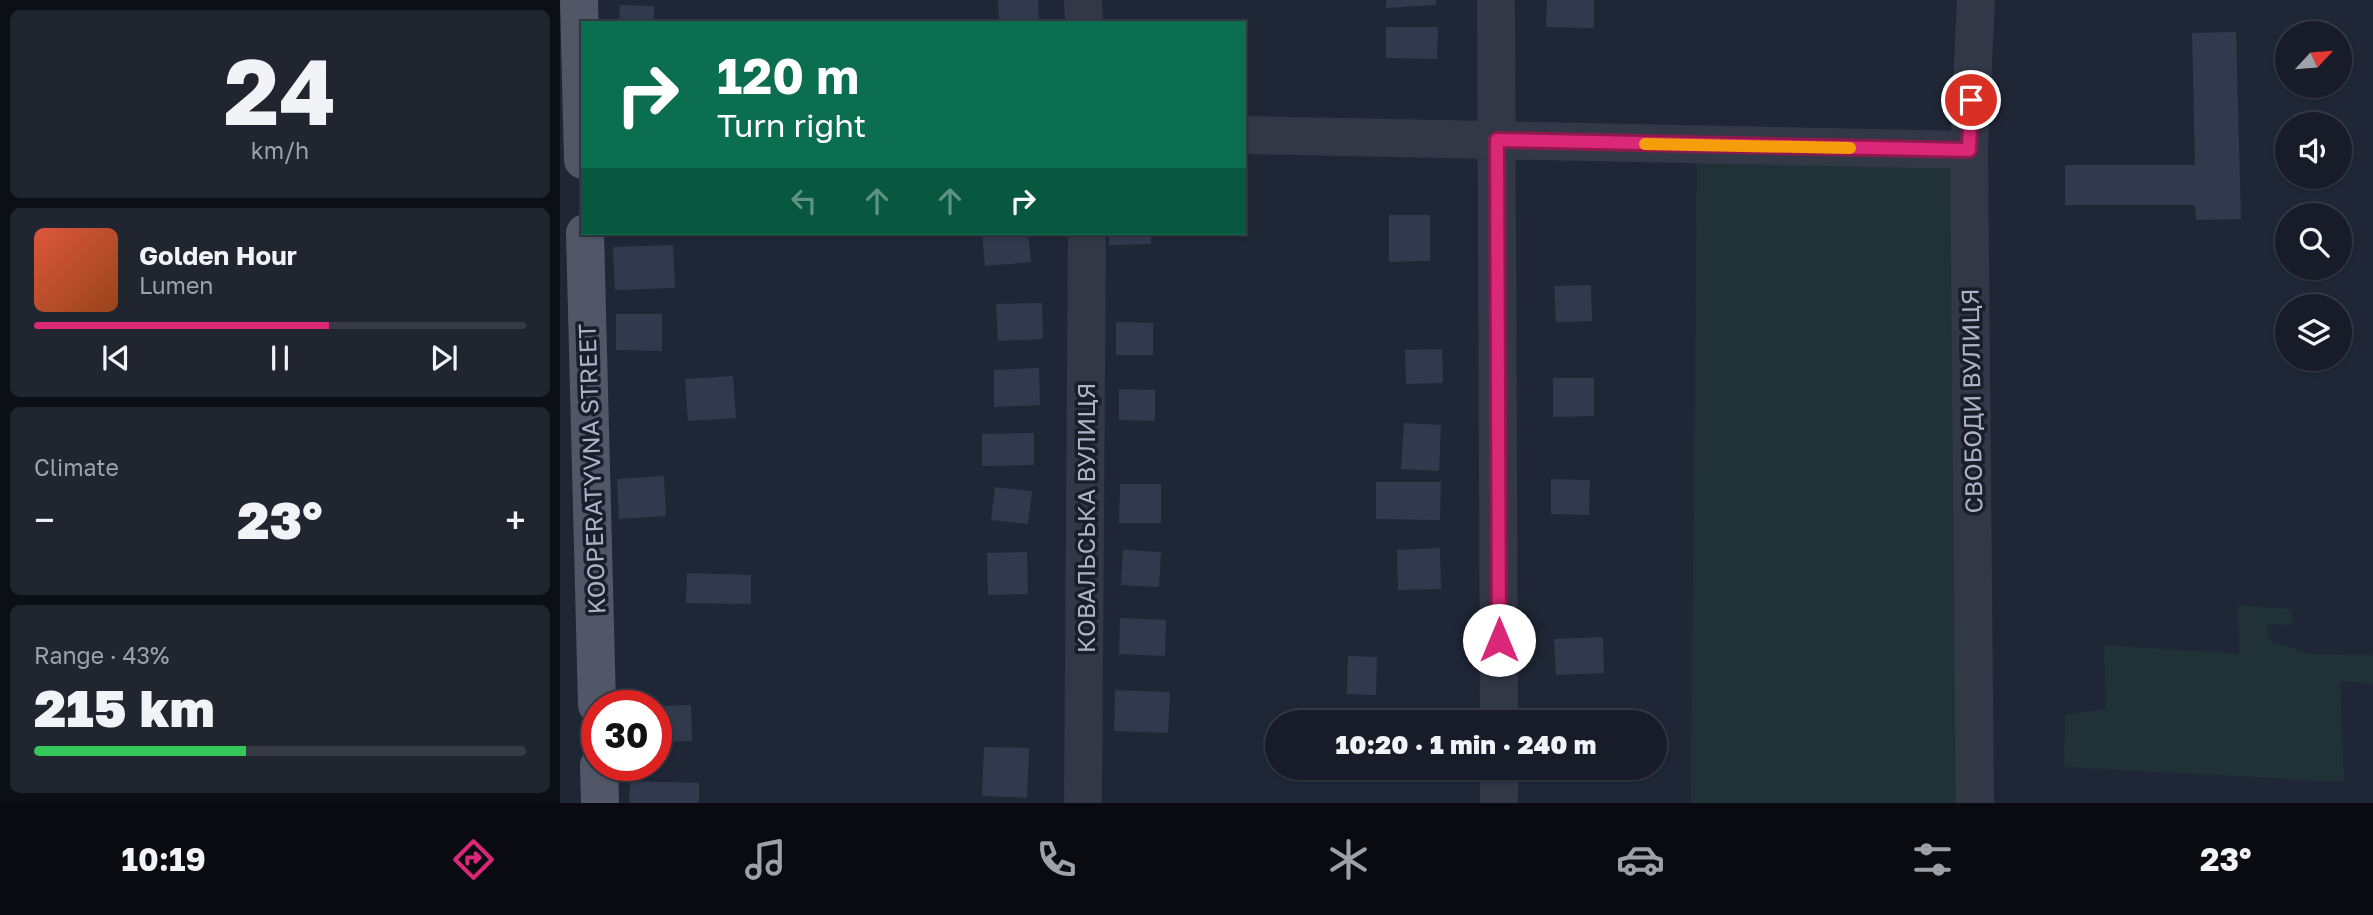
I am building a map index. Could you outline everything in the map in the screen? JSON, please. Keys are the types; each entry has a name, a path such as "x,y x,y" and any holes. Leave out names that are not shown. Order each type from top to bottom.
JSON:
{"main road":[{"path":"579,0 575,121 581,150"},
{"name":"KOOPERATYVNA STREET","path":"585,235 597,690"},
{"path":"599,781 600,803"}],"street":[{"path":"1083,0 1084,21"},
{"path":"1496,0 1499,710"},
{"name":"СВОБОДИ ВУЛИЦЯ","path":"1975,803 1969,150 1976,0"},
{"path":"1246,135 1969,150"},
{"name":"КОВАЛЬСЬКА ВУЛИЦЯ","path":"1083,803 1087,235"},
{"path":"1499,780 1499,803"}],"shaded area":[{"path":"1697,145 1969,150 1975,803 1691,803"},
{"path":"2238,605 2291,609 2293,624 2266,625 2270,641 2310,654 2373,655 2373,684 2340,681 2344,782 2064,767 2065,715 2106,709 2104,645 2239,654"}],"building":[{"path":"998,0 1038,0 1039,20 999,21"},
{"path":"1386,0 1436,0 1436,5 1386,8"},
{"path":"1547,0 1594,0 1594,28 1546,27"},
{"path":"620,5 654,6 654,21 619,21"},
{"path":"1386,27 1438,27 1437,59 1386,58"},
{"path":"2236,32 2241,219 2196,220 2195,205 2065,205 2065,165 2195,165 2192,33"},
{"path":"1389,215 1430,215 1430,261 1389,262"},
{"path":"982,235 1028,235 1031,262 985,266"},
{"path":"1109,235 1151,235 1151,244 1109,245"},
{"path":"673,245 675,288 615,290 613,247"},
{"path":"1591,285 1592,321 1556,322 1554,286"},
{"path":"1042,303 1043,339 998,341 996,304"},
{"path":"616,314 662,314 662,351 616,350"},
{"path":"1116,322 1153,323 1153,355 1116,355"},
{"path":"1442,349 1443,383 1406,384 1405,350"},
{"path":"1039,368 1040,405 994,407 994,370"},
{"path":"733,376 736,418 688,421 685,379"},
{"path":"1553,378 1594,378 1594,416 1553,417"},
{"path":"1119,389 1155,390 1155,421 1119,420"},
{"path":"1404,423 1441,425 1439,471 1401,469"},
{"path":"1034,433 1034,465 982,466 982,434"},
{"path":"664,476 666,516 619,519 617,479"},
{"path":"1551,479 1590,480 1589,515 1551,514"},
{"path":"1376,482 1441,482 1440,520 1376,519"},
{"path":"1120,484 1161,484 1161,523 1119,523"},
{"path":"995,487 1032,491 1028,524 991,520"},
{"path":"1440,548 1441,589 1398,590 1397,550"},
{"path":"1123,550 1161,552 1159,587 1121,585"},
{"path":"1027,552 1028,594 988,595 987,553"},
{"path":"687,573 751,575 751,604 686,603"},
{"path":"1120,618 1166,620 1165,656 1119,654"},
{"path":"1603,637 1604,673 1556,675 1554,639"},
{"path":"1348,656 1377,657 1376,695 1347,694"},
{"path":"1115,690 1170,692 1168,733 1114,731"},
{"path":"691,705 692,741 672,742 672,706"},
{"path":"984,747 1029,748 1027,798 982,796"},
{"path":"630,781 699,783 699,803 629,803"}],"slow traffic":[{"path":"1645,144 1850,148"}],"route":[{"path":"1499,640 1497,140 1969,150 1971,100"}]}
